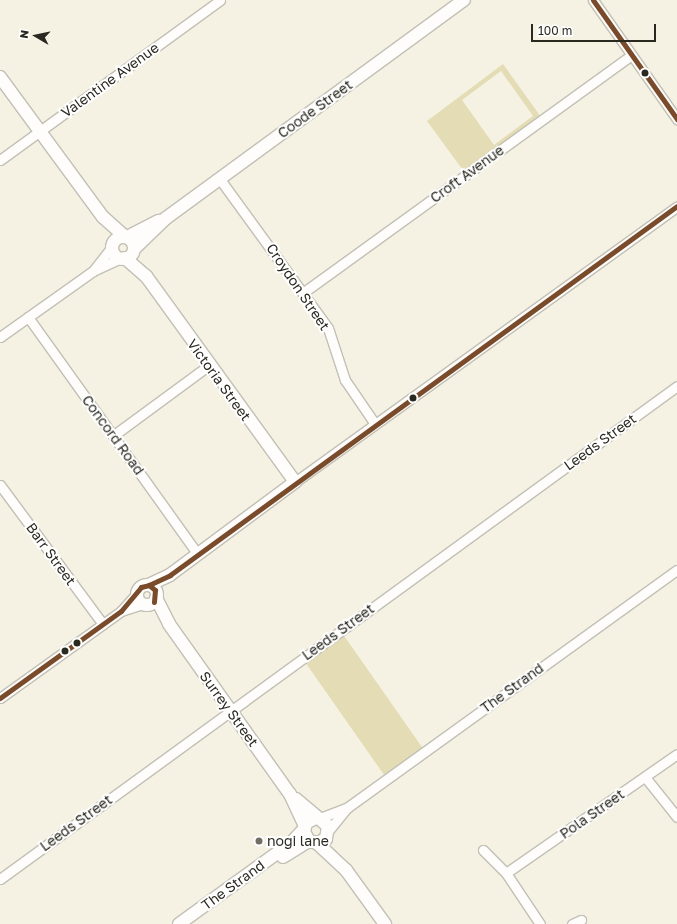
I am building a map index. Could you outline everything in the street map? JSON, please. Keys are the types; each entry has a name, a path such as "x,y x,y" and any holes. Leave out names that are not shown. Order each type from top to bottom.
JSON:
{"street":[{"name":"Valentine Avenue","path":"0,160 220,0"},
{"name":"Coode Street","path":"0,337 93,271 128,254 166,218 464,0"},
{"path":"592,0 630,56 677,119"},
{"name":"Croft Avenue","path":"304,292 630,56"},
{"path":"0,77 38,132 103,217 128,254"},
{"name":"Croydon Street","path":"219,178 304,292 328,328 344,380 375,424"},
{"path":"0,698 102,624 121,612 144,605 170,575 197,553 677,206"},
{"name":"Coode Street","path":"93,271 119,241 166,218"},
{"path":"119,241 128,254"},
{"name":"Victoria Street","path":"128,254 146,276 208,366 295,482"},
{"name":"Concord Road","path":"28,317 114,435 197,553"},
{"path":"114,435 208,366"},
{"name":"Leeds Street","path":"0,879 229,710 677,386"},
{"name":"Barr Street","path":"0,485 102,624"},
{"name":"The Strand","path":"178,924 291,843 304,827 318,818 348,807 677,570"},
{"path":"121,612 141,587 154,592"},
{"name":"Surrey Street","path":"154,592 169,624 290,794 304,827 313,842"},
{"path":"137,593 144,605"},
{"name":"Surrey Street","path":"144,605 169,624"},
{"name":"Pola Street","path":"506,873 677,754"},
{"path":"645,777 677,817"},
{"name":"Surrey Street","path":"290,794 318,818 329,833"},
{"name":"The Strand","path":"190,924 313,842 329,833 348,807"},
{"path":"329,833 346,870 385,924"},
{"path":"313,842 346,870"},
{"path":"483,850 506,873 540,924"},
{"path":"572,924 581,920"}],"shaded area":[{"path":"503,64 541,117 465,173 427,121","holes":["501,71 533,116 494,145 462,100"]},
{"path":"340,630 425,751 386,778 301,657"}],"transit line":[{"path":"593,0 677,119"},
{"path":"149,585 170,575 677,206"},
{"path":"0,698 121,611 141,587 149,585 155,590 154,602"}],"place":[{"name":"nogi lane","path":"259,841"}]}
